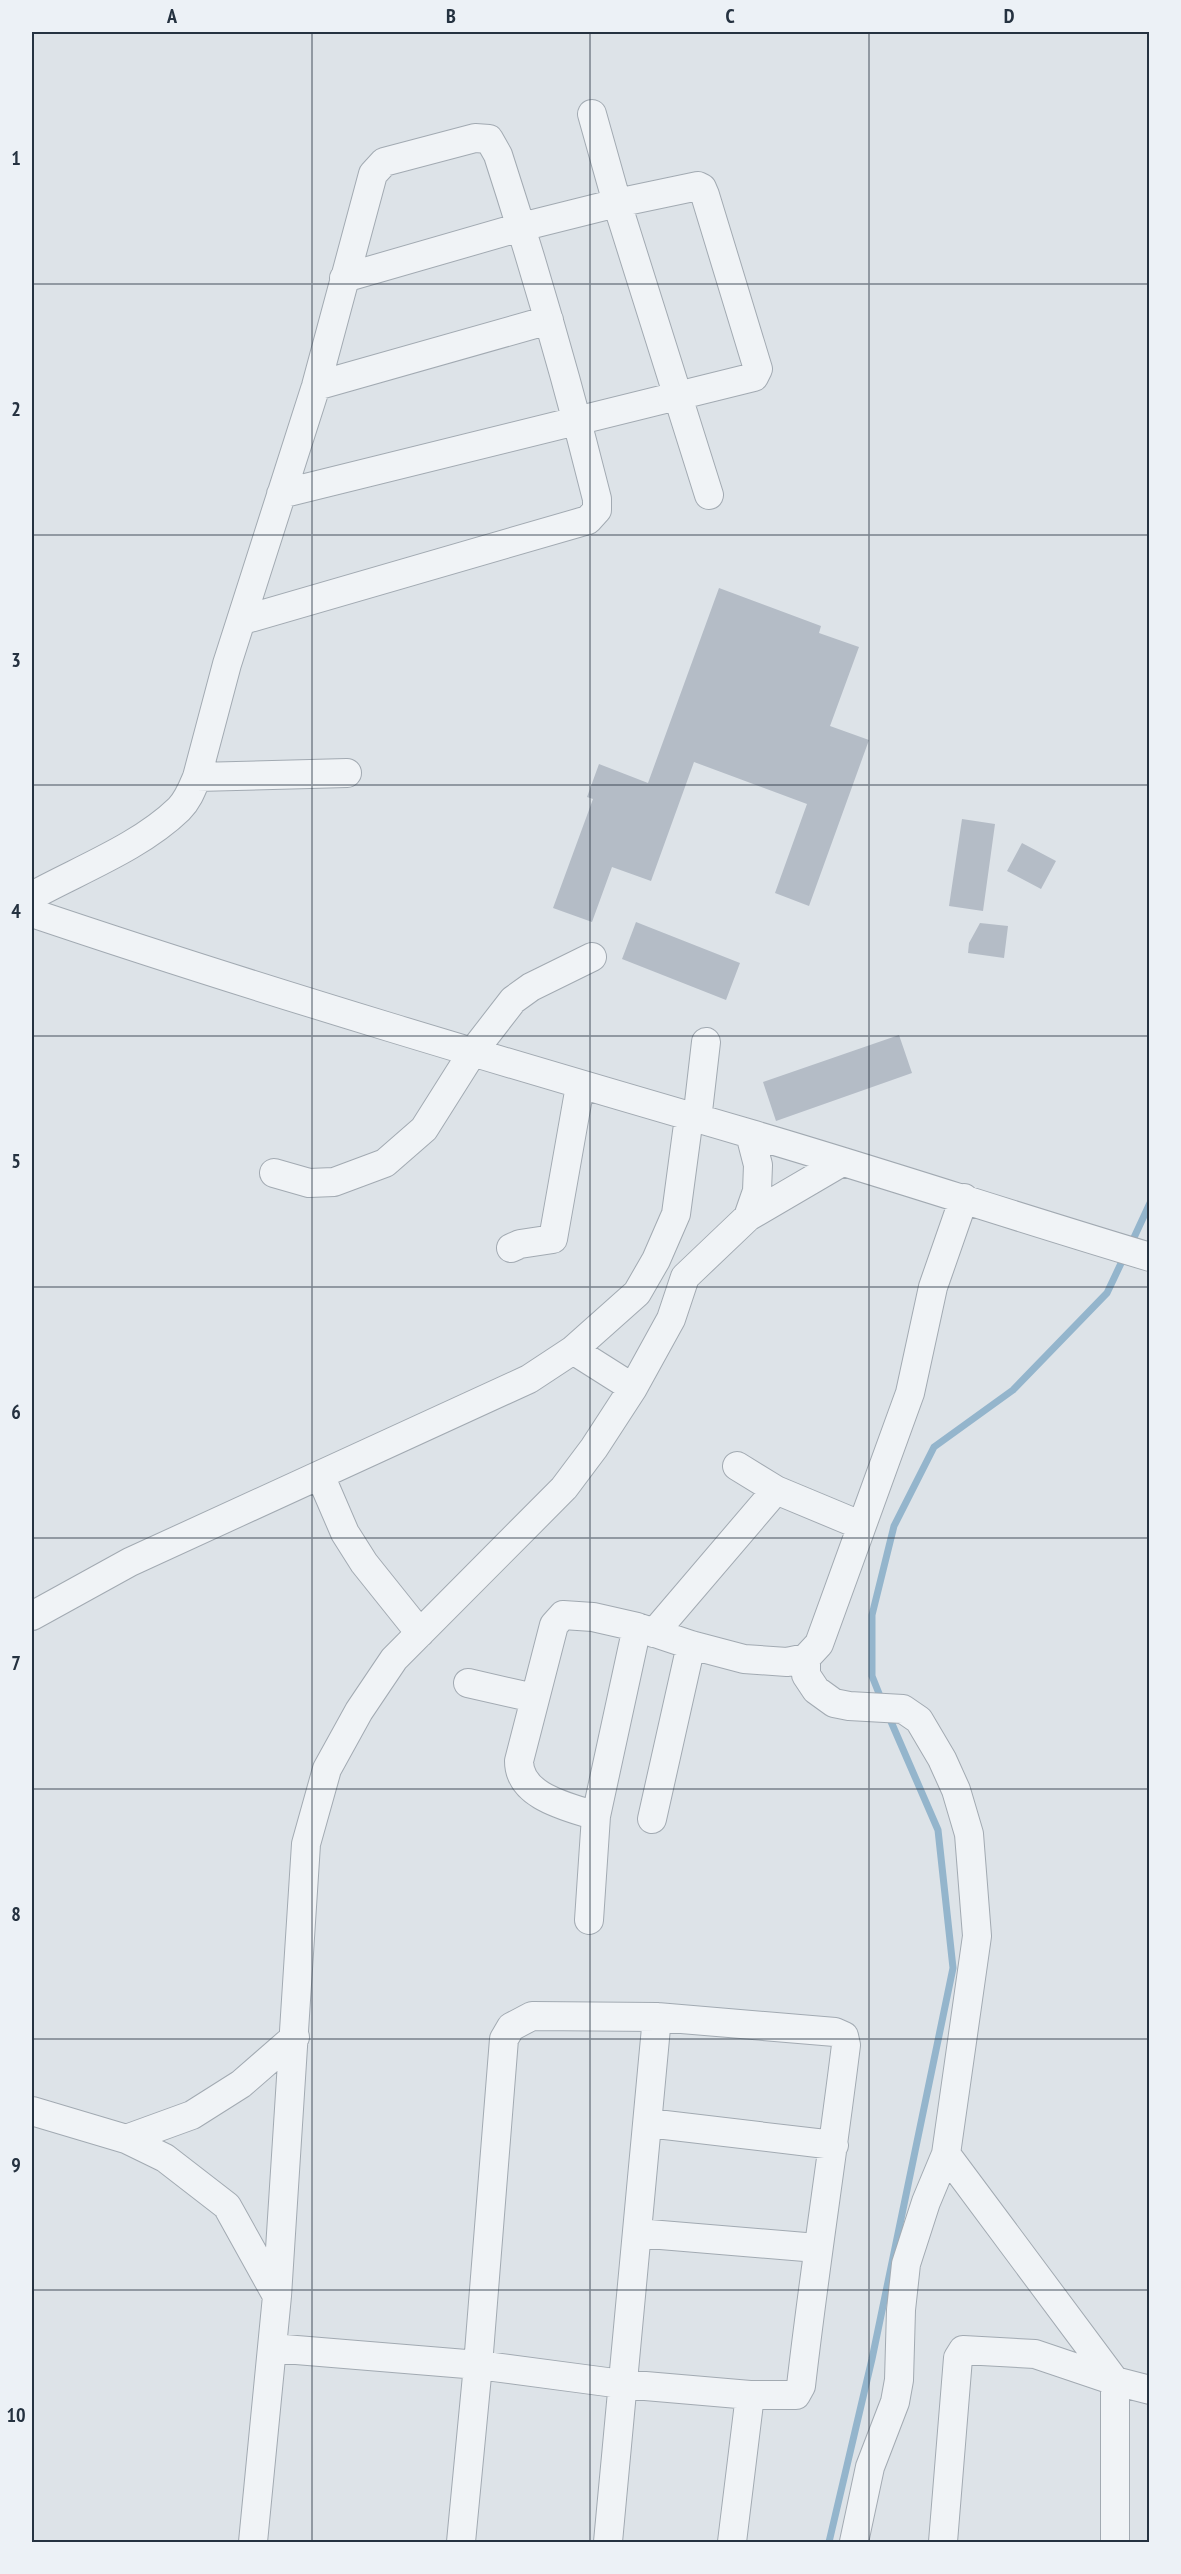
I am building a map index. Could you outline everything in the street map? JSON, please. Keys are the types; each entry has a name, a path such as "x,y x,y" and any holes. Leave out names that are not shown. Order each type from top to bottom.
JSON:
{"street":[{"path":"592,114 676,396 709,495"},
{"path":"32,896 131,844 179,809 190,794 197,777 227,664 243,620 316,386 373,174 384,162 475,138 489,139 498,155 549,320 597,499 597,510 588,520 243,620"},
{"path":"281,494 754,377 758,369 705,195 702,188 696,186 617,202 521,227 344,278"},
{"path":"316,386 549,320"},
{"path":"197,777 347,773"},
{"path":"32,913 158,956 472,1053 964,1198 1149,1257"},
{"path":"274,1173 309,1183 334,1182 385,1162 424,1129 472,1053 513,1000 531,987 592,957"},
{"path":"32,1616 130,1562 529,1379 573,1350 637,1293 656,1260 676,1214 706,1042"},
{"path":"511,1248 520,1244 553,1239 580,1086"},
{"path":"748,1216 757,1191 758,1165 750,1134"},
{"path":"253,2542 277,2296 306,1844 327,1769 364,1702 394,1659 564,1488 594,1449 633,1388 671,1319 685,1277 748,1216 842,1162"},
{"path":"596,1816 548,1800 520,1774 521,1747 554,1625 563,1615 593,1617 744,1659 787,1662 806,1658 819,1644 860,1525 910,1393 933,1287 964,1198"},
{"path":"656,1260 685,1277"},
{"path":"573,1350 633,1388"},
{"path":"737,1466 776,1490 860,1525"},
{"path":"320,1475 345,1533 364,1563 420,1633"},
{"path":"589,1920 596,1816 646,1630 776,1490"},
{"path":"652,1819 691,1645"},
{"path":"806,1658 806,1675 816,1690 834,1703 903,1709 920,1720 956,1790 969,1834 977,1936 946,2154 926,2202 906,2264 901,2310 899,2380 895,2402 870,2467 854,2542"},
{"path":"468,1683 534,1698"},
{"path":"272,2348 478,2365 622,2384 793,2397 798,2393 817,2248 834,2145 846,2045 844,2036 835,2032 657,2017 532,2016 511,2027 504,2039 478,2365 461,2542"},
{"path":"608,2542 657,2017"},
{"path":"126,2139 192,2115 241,2084 295,2037"},
{"path":"32,2111 126,2139 165,2158 228,2206 277,2296"},
{"path":"648,2122 834,2145"},
{"path":"946,2154 1115,2381 1115,2542"},
{"path":"637,2233 817,2248"},
{"path":"943,2542 958,2358 963,2350 1035,2354 1149,2390"},
{"path":"732,2542 750,2395"}],"building":[{"path":"719,588 821,626 819,633 859,647 830,726 869,740 809,906 775,893 807,804 694,762 651,881 612,867 592,922 553,908 593,799 587,797 599,764 648,783"},
{"path":"962,819 995,824 983,911 949,906"},
{"path":"1022,843 1056,861 1041,889 1007,871"},
{"path":"636,922 740,963 726,1000 622,959"},
{"path":"980,923 1008,926 1004,958 968,953 969,943"},
{"path":"899,1035 912,1073 776,1121 763,1082"}],"waterway":[{"path":"1131,1244 1150,1203"},
{"path":"882,1701 872,1676 872,1615 894,1526 934,1447 1013,1390 1107,1293 1124,1257"},
{"path":"829,2542 872,2359 953,1968 938,1830 889,1717"}]}
